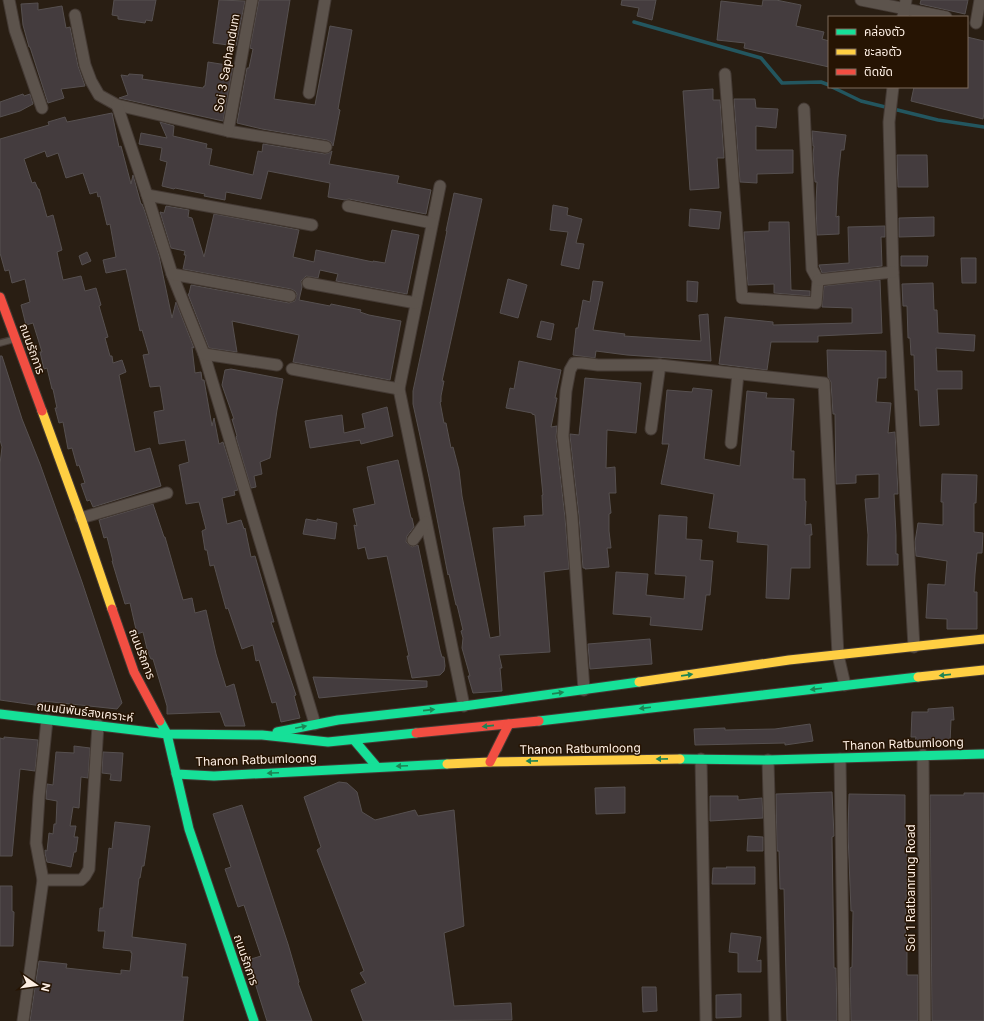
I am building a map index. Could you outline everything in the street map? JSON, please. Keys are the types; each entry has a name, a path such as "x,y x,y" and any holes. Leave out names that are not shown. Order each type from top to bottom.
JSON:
{"main road":[{"name":"ถนนรัถการ","path":"0,297 81,518 134,672 167,734 188,829 254,1021"},
{"path":"262,735 338,720 464,706 789,660 984,639"},
{"path":"262,735 328,742 354,740 509,724 984,670"},
{"name":"ถนนนิพันธ์สงเคราะห์","path":"0,714 167,734 262,735"},
{"path":"490,762 509,724"},
{"path":"354,740 377,767"},
{"name":"Thanon Ratbumloong","path":"176,774 214,776 490,762 840,759 984,754"}],"street":[{"path":"9,0 15,30 42,108"},
{"name":"Soi 3 Saphandum","path":"228,131 252,0"},
{"path":"309,93 325,0"},
{"path":"861,0 941,16"},
{"path":"976,23 980,0"},
{"path":"75,15 85,65 91,81 99,95 116,105 228,131 326,147"},
{"path":"725,74 742,298 816,303 818,280 812,269 804,109"},
{"path":"892,92 889,122 893,272 914,647"},
{"path":"116,105 172,274 204,354 315,724"},
{"path":"440,186 399,389 464,706"},
{"path":"147,195 312,225"},
{"path":"348,206 432,223"},
{"path":"818,280 893,272"},
{"path":"172,274 290,296"},
{"path":"308,283 416,303"},
{"path":"204,354 277,365"},
{"path":"584,690 572,517 563,436 566,391 570,370 574,364 578,362 598,365 660,365 824,384 838,655 845,685"},
{"path":"651,429 660,365"},
{"path":"292,369 399,389"},
{"path":"731,443 738,374"},
{"path":"81,518 167,493"},
{"path":"413,540 426,522"},
{"path":"23,1021 43,880 36,843 47,720"},
{"path":"43,880 81,880 89,869 98,726"},
{"name":"Soi 1 Ratbanrung Road","path":"923,755 925,1021"},
{"path":"701,759 706,1021"},
{"path":"840,759 844,1021"},
{"path":"768,760 775,1021"}],"lane":[{"path":"0,344 16,339"}],"building":[{"path":"114,0 156,0 152,21 146,20 145,23 118,19 118,16 112,15"},
{"path":"219,0 245,1 236,46 213,43"},
{"path":"259,0 290,0 274,99 315,105 330,26 352,30 333,146 331,142 327,140 262,129 237,123 247,68 249,68 253,49 250,48"},
{"path":"622,0 656,0 652,20 637,16 639,8 621,5"},
{"path":"763,0 776,0 801,5 796,26 824,32 822,39 828,41 828,67 744,48 745,43 717,40 721,1 762,6"},
{"path":"921,0 968,0 965,14 920,4"},
{"path":"38,3 38,10 62,6 66,28 70,27 78,66 85,86 61,89 64,98 48,103 23,25 21,4"},
{"path":"968,37 984,41 983,119 911,101 914,88 968,88"},
{"path":"208,62 233,66 223,121 119,98 128,95 121,75 128,76 129,74 143,75 142,79 203,88 205,86"},
{"path":"713,89 713,100 720,100 724,158 717,158 719,188 690,190 683,91"},
{"path":"23,94 24,96 30,94 33,104 20,111 0,117 0,102"},
{"path":"734,99 755,99 756,108 778,109 776,128 756,126 756,150 793,150 793,173 757,174 757,183 740,182"},
{"path":"112,113 119,147 121,146 131,184 133,175 141,204 159,256 172,318 176,302 194,348 192,347 195,373 201,372 202,380 204,380 212,426 214,418 219,444 223,442 238,490 234,491 235,495 222,498 227,524 241,520 244,529 245,528 251,557 255,556 274,622 271,622 296,695 294,696 300,718 281,722 276,702 272,703 259,660 256,661 253,645 242,649 228,608 226,609 214,565 210,566 207,550 205,550 202,531 206,529 199,502 186,504 179,465 189,462 185,440 159,444 154,412 164,410 160,386 150,387 143,355 149,354 142,330 140,331 126,269 106,273 103,260 116,257 110,224 107,225 100,196 98,197 97,192 90,194 83,173 66,178 58,153 47,157 45,151 24,159 32,183 35,182 39,189 47,217 53,215 62,250 57,252 63,280 81,276 85,291 96,288 101,305 99,306 108,337 105,338 110,356 112,356 113,363 122,360 126,372 119,375 135,452 150,448 161,486 93,507 90,500 87,501 81,484 85,483 79,465 77,466 72,448 68,449 63,422 59,423 55,408 57,408 53,389 47,368 44,369 40,352 42,352 33,323 26,325 21,305 30,302 25,279 12,283 9,270 5,271 0,253 0,139 49,125 48,122 65,117 67,122"},
{"path":"160,122 174,126 173,136 207,144 206,148 212,149 209,165 253,175 258,151 262,152 263,144 325,154 332,151 329,164 399,176 397,183 431,190 426,214 349,199 345,200 328,197 330,183 268,171 261,199 226,192 225,200 204,196 205,194 162,186 167,162 160,160 162,148 139,144 141,133 167,138"},
{"path":"812,131 846,135 844,150 841,150 838,178 836,217 839,216 839,234 817,235 817,182 815,182"},
{"path":"897,155 927,155 928,187 898,187"},
{"path":"454,193 482,199 442,381 444,381 440,402 444,423 446,423 451,448 453,447 459,470 462,496 490,638 500,636 493,528 525,526 524,516 543,515 543,495 535,415 532,413 506,408 510,388 514,389 519,361 561,370 551,427 557,426 556,437 569,569 544,572 550,652 499,655 502,668 500,668 502,691 473,693 462,648 463,638 461,631 463,630 449,574 448,575 413,404 413,391"},
{"path":"553,205 568,208 567,215 582,219 576,243 584,244 579,269 561,265 568,232 550,230"},
{"path":"166,206 189,210 188,217 192,218 204,257 214,214 299,230 293,257 314,262 316,250 373,262 385,263 392,230 419,235 407,294 336,281 338,274 320,270 318,278 306,276 301,281 302,287 299,300 361,310 360,312 369,315 401,321 390,380 293,362 299,335 232,321 237,352 209,348 188,294 191,285 289,303 295,301 297,294 291,289 183,269 186,255 184,255 185,251 171,248 160,212 164,213"},
{"path":"690,209 721,212 719,229 689,226"},
{"path":"934,217 934,236 899,237 899,218"},
{"path":"769,222 789,222 791,290 810,291 810,296 774,293 774,284 748,285 744,232 769,231"},
{"path":"885,226 885,237 881,237 882,266 822,273 819,265 849,263 848,227"},
{"path":"87,252 91,261 82,265 79,256"},
{"path":"901,256 928,256 927,266 901,266"},
{"path":"961,258 976,258 976,283 962,283"},
{"path":"508,279 527,285 518,318 500,313"},
{"path":"880,280 882,333 818,336 818,342 771,342 767,370 719,364 725,317 773,322 773,325 852,323 852,308 822,307 824,286"},
{"path":"593,281 603,282 593,330 625,334 624,336 701,341 699,315 708,314 711,361 627,355 596,351 595,358 573,355 576,328 578,328 583,300 590,302"},
{"path":"687,281 698,282 697,302 687,301"},
{"path":"933,283 934,310 937,310 938,333 975,335 974,351 936,348 937,371 962,371 962,389 937,389 939,425 920,426 918,390 915,390 914,355 911,355 910,338 908,338 907,306 903,306 902,284"},
{"path":"541,321 554,324 551,340 537,337"},
{"path":"827,350 886,351 886,378 878,378 876,402 891,403 888,433 895,432 898,494 894,494 896,554 898,554 898,565 867,565 868,535 865,499 879,498 879,474 856,475 856,483 836,484 835,414 833,414 831,382 828,377"},
{"path":"0,356 2,356 22,419 40,464 82,582 122,703 117,709 43,701 42,706 0,700 0,464 2,447 0,440"},
{"path":"231,369 283,379 270,458 260,462 262,474 254,476 256,487 251,488 236,437 232,419 234,419 222,385 225,370"},
{"path":"585,378 641,383 636,433 607,430 606,468 615,467 616,493 609,493 611,513 609,514 609,531 611,548 607,548 609,567 585,569 583,568 570,434 579,435"},
{"path":"693,388 712,390 704,459 740,466 747,391 767,393 766,398 794,399 791,451 794,451 793,479 805,479 805,525 811,524 812,535 810,535 810,568 791,568 789,599 766,598 768,545 737,542 738,532 709,528 714,494 661,484 669,444 662,444 667,390 692,392"},
{"path":"387,407 393,436 361,444 360,440 310,448 305,421 342,415 344,433 365,428 362,414"},
{"path":"398,460 414,527 407,536 406,542 412,547 418,545 440,650 442,657 444,657 444,671 440,675 412,678 407,656 409,656 387,556 368,559 365,547 358,549 354,525 357,526 353,509 375,504 367,467"},
{"path":"942,474 977,475 976,503 974,503 974,532 983,533 982,553 977,553 975,574 974,592 977,592 977,629 947,629 947,619 926,618 928,584 945,585 947,561 916,556 915,542 918,523 943,525 943,502 941,502"},
{"path":"153,504 165,537 183,600 192,598 195,613 206,610 216,654 226,687 234,684 245,726 225,726 220,712 167,714 167,706 153,659 151,659 148,653 143,632 137,634 130,603 125,604 112,561 107,537 104,538 99,520"},
{"path":"659,515 687,517 686,539 702,540 700,560 713,561 710,595 706,595 702,630 650,625 651,617 613,614 616,572 648,574 646,595 684,599 686,576 655,574"},
{"path":"306,519 317,521 317,519 337,523 335,539 303,534"},
{"path":"650,639 652,664 590,669 588,644"},
{"path":"313,677 427,681 427,687 319,698"},
{"path":"953,707 954,720 951,720 950,743 915,742 916,737 911,737 912,712 928,712 928,709"},
{"path":"810,724 813,741 785,745 785,743 695,745 694,729 775,729"},
{"path":"4,737 38,740 35,771 20,769 12,856 0,856 0,738 4,739"},
{"path":"74,746 90,748 88,778 81,777 79,808 73,807 70,826 76,826 74,837 78,837 76,852 74,852 71,867 47,862 45,850 47,851 49,833 53,834 54,824 56,824 57,801 46,799 47,784 53,785 56,752 74,753"},
{"path":"103,752 123,753 121,781 110,780 111,774 102,773"},
{"path":"339,782 347,783 357,792 362,812 375,820 415,810 418,816 454,810 464,926 444,933 454,1006 511,1003 512,1020 363,1021 351,990 366,983 360,973 364,971 317,850 321,847 304,797"},
{"path":"625,787 625,813 596,814 595,788"},
{"path":"832,792 834,836 832,837 834,968 836,968 837,1021 787,1021 784,889 780,889 779,851 777,851 776,794"},
{"path":"964,793 984,793 984,1021 932,1021 930,795 964,795"},
{"path":"849,794 905,795 907,865 905,941 907,941 907,975 918,975 918,1021 851,1021 850,968 852,967 853,911 851,911 848,834"},
{"path":"710,796 738,796 738,800 762,798 763,818 710,821"},
{"path":"242,805 288,944 299,982 298,983 312,1021 267,1021 248,960 261,956 244,905 238,907 225,869 231,867 213,814"},
{"path":"115,822 150,826 144,866 142,866 139,878 132,937 186,944 182,977 188,977 183,1021 30,1021 39,961 67,964 66,968 121,974 121,970 130,971 131,951 103,948 105,931 98,931 100,908 103,908 109,848 112,849"},
{"path":"748,836 763,837 763,851 747,851"},
{"path":"726,867 755,867 755,884 712,884 713,868 727,868"},
{"path":"0,886 12,886 12,911 14,912 13,946 0,946"},
{"path":"731,933 761,937 757,961 761,960 761,972 738,972 738,953 729,952"},
{"path":"642,987 656,987 657,1011 643,1012"},
{"path":"741,994 741,1017 716,1018 716,995"}],"waterway":[{"path":"634,22 761,58 782,83 821,82 828,85"},
{"path":"834,88 861,101 938,120 984,127"}],"traffic: fast":[{"path":"539,721 918,677"},
{"path":"277,732 338,720 464,706 639,682"},
{"path":"0,714 167,734 262,735 328,742 416,733"},
{"path":"160,721 167,734 189,829 254,1021"},
{"path":"354,740 377,767"},
{"path":"680,759 768,760 984,754"},
{"path":"176,774 214,776 447,764"}],"traffic: slow":[{"path":"42,411 112,609"},
{"path":"639,682 789,660 984,639"},
{"path":"918,677 984,670"},
{"path":"447,764 680,759"}],"traffic: jam":[{"path":"0,297 42,411"},
{"path":"112,609 134,672 160,721"},
{"path":"416,733 539,721"},
{"path":"490,762 509,724"}]}
